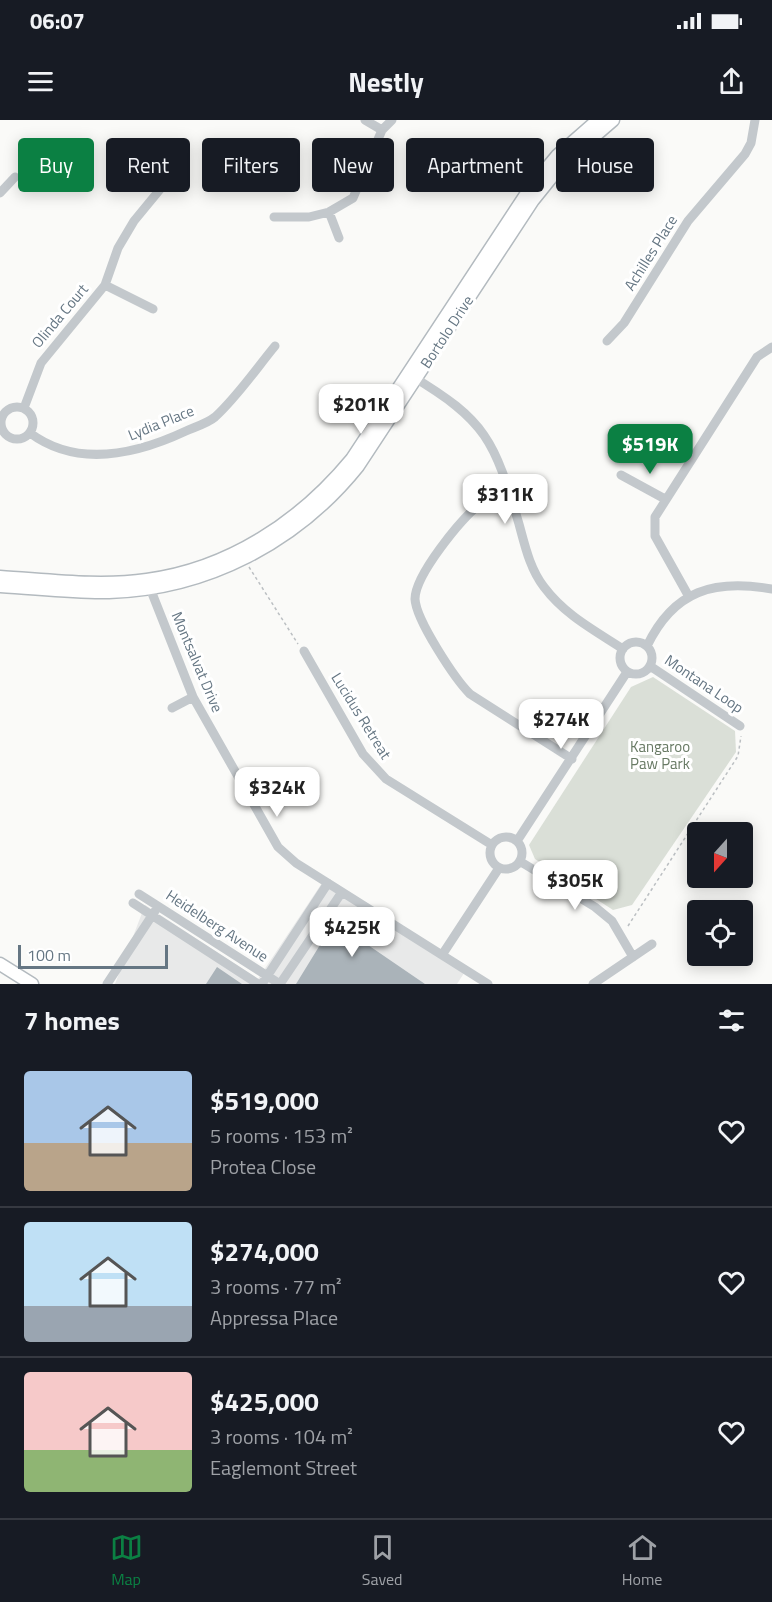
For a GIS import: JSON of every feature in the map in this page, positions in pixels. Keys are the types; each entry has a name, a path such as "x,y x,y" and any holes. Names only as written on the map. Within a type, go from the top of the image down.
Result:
{"street":[{"path":"365,120 382,130"},
{"path":"274,217 309,218 329,212 353,198 382,130 392,120"},
{"name":"Bortolo Drive","path":"412,376 531,187 557,156 598,120"},
{"name":"Bortolo Drive","path":"0,586 108,592 149,584 212,562 271,534 324,491 352,459 549,179 613,120"},
{"name":"Achilles Place","path":"607,341 624,323 688,221 746,154 755,120"},
{"path":"0,193 15,177"},
{"name":"Olinda Court","path":"24,408 41,363 105,285 118,248 134,221 158,192"},
{"path":"329,212 339,238"},
{"path":"105,285 153,309"},
{"name":"Lydia Place","path":"30,433 47,446 84,454 125,453 168,440 214,418 275,346"},
{"path":"688,595 655,536 655,517 757,357 772,347"},
{"path":"412,376 453,403 476,423 493,446 529,559 543,586 563,610 623,649"},
{"path":"13,407 24,408 32,416 30,433 16,439 7,436 0,426 1,417 13,407"},
{"path":"0,444 7,436"},
{"path":"621,475 665,499"},
{"path":"508,489 479,504 454,533 420,580 415,596 417,611 458,682 470,694 572,759"},
{"name":"Bortolo Drive","path":"0,577 149,584"},
{"name":"Montsalvat Drive","path":"149,584 193,698 279,847 296,863 328,884 488,984"},
{"path":"647,646 655,630 688,595 716,585 744,584 772,589"},
{"path":"632,642 647,646 653,658 650,666 645,672 636,675 627,672 620,662 623,649 632,642"},
{"name":"Lucidus Retreat","path":"304,651 363,754 374,769 386,779 492,845"},
{"name":"Montana Loop","path":"650,666 740,726"},
{"path":"517,841 627,672"},
{"path":"172,708 193,698"},
{"path":"501,838 517,841 523,851 521,862 508,870 499,868 490,855 492,845 501,838"},
{"path":"521,862 595,906 612,921 633,957"},
{"path":"442,955 499,868"},
{"path":"265,980 328,884"},
{"path":"280,984 342,892"},
{"name":"Heidelberg Avenue","path":"139,894 265,980 280,984"},
{"name":"Heidelberg Avenue","path":"133,903 258,984"},
{"path":"107,984 158,906"},
{"path":"593,984 652,944"},
{"path":"0,964 32,984"}],"path":[{"path":"247,564 304,651"},
{"path":"621,935 638,914 738,756 742,739 740,726"}],"shaded area":[{"path":"326,877 468,967 457,984 115,984 145,905 258,979"}],"green space":[{"name":"Kangaroo Paw Park","path":"653,677 735,731 736,752 632,905 613,910 535,859 529,845 631,687"}],"building":[{"path":"350,912 375,929 365,943 425,984 296,984 339,914"},
{"path":"217,967 242,984 206,984"}]}
